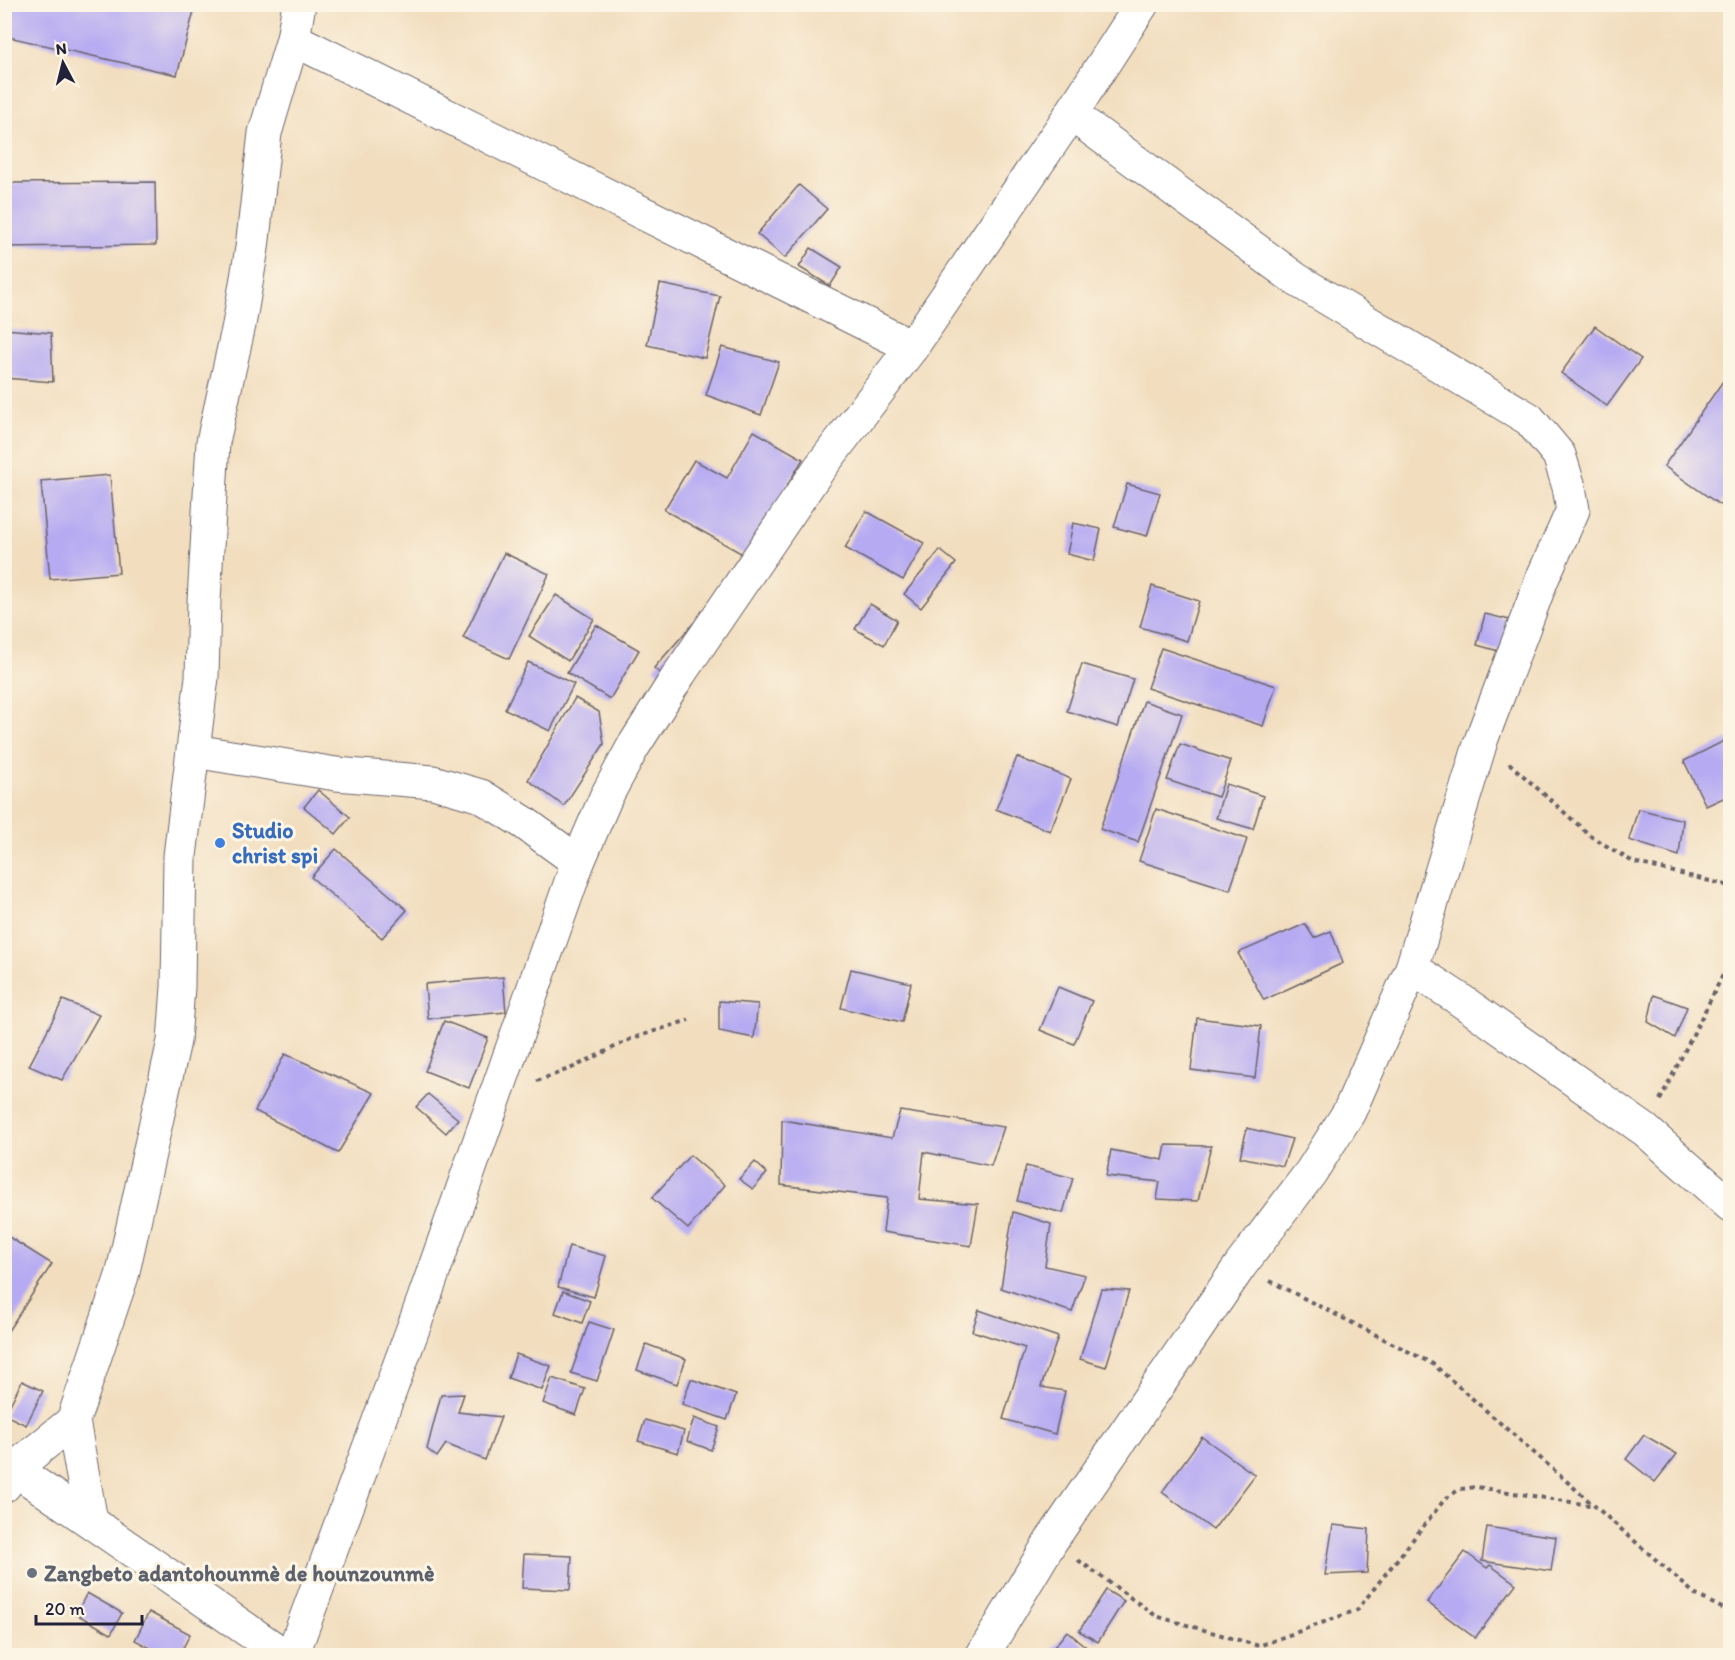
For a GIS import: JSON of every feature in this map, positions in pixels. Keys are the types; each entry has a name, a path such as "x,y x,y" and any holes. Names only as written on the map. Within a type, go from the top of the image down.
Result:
{"street":[{"path":"91,1521 73,1421 122,1276 174,1041 178,987 180,856 202,677 213,442 239,325 252,248 265,133 293,39 299,4"},
{"path":"292,1656 421,1308 578,862 606,797 680,673 819,469 912,347 1071,114 1142,4"},
{"path":"293,39 912,347"},
{"path":"982,1656 1051,1540 1240,1266 1311,1172 1349,1112 1412,968 1482,738 1542,579 1573,510 1559,455 1529,419 1297,280 1071,114"},
{"path":"194,751 336,774 433,782 481,796 523,822 578,862"},
{"path":"1412,968 1645,1130 1731,1205"},
{"path":"73,1421 8,1472 91,1521 285,1656"}],"path":[{"path":"1482,738 1592,837 1633,862 1731,886"},
{"path":"1645,1130 1731,961"},
{"path":"494,1097 574,1067 633,1038 689,1020"},
{"path":"1240,1266 1433,1364 1696,1595 1731,1612"},
{"path":"1051,1540 1156,1616 1259,1646 1357,1610 1444,1499 1460,1489 1477,1487 1595,1506"}],"building":[{"path":"4,4 162,4 194,11 177,75 4,36"},
{"path":"155,182 156,245 4,247 4,183"},
{"path":"799,185 827,209 785,258 757,234"},
{"path":"811,248 842,267 830,286 799,267"},
{"path":"660,284 720,296 705,358 647,345"},
{"path":"1595,326 1641,359 1607,406 1561,373"},
{"path":"4,329 51,333 53,382 4,378"},
{"path":"722,347 779,362 761,415 706,395"},
{"path":"1723,381 1730,386 1730,490 1720,505 1664,466"},
{"path":"754,431 803,459 746,556 664,510 694,460 727,478"},
{"path":"110,475 119,573 50,579 41,481"},
{"path":"1127,484 1160,493 1147,536 1114,527"},
{"path":"866,511 924,543 903,580 845,548"},
{"path":"1073,523 1101,529 1094,561 1067,554"},
{"path":"940,550 956,563 921,608 904,594"},
{"path":"504,553 549,574 509,659 463,638"},
{"path":"1152,586 1199,601 1187,641 1140,627"},
{"path":"556,595 594,619 568,661 529,636"},
{"path":"870,604 897,620 884,645 855,629"},
{"path":"705,610 664,677 654,668"},
{"path":"1485,614 1510,620 1502,652 1477,645"},
{"path":"596,625 639,650 610,699 567,673"},
{"path":"1161,648 1276,686 1263,726 1147,688"},
{"path":"528,662 574,684 550,731 505,709"},
{"path":"1082,664 1133,679 1118,727 1067,711"},
{"path":"575,698 599,712 604,744 564,806 528,780"},
{"path":"1144,701 1182,714 1138,842 1100,829"},
{"path":"1730,738 1730,795 1706,806 1684,761"},
{"path":"1180,744 1231,761 1218,797 1167,780"},
{"path":"1017,757 1071,779 1050,831 996,809"},
{"path":"1226,784 1263,796 1253,829 1216,818"},
{"path":"318,790 350,817 336,834 304,807"},
{"path":"1156,809 1247,839 1230,890 1139,861"},
{"path":"1638,809 1683,820 1679,856 1629,840"},
{"path":"336,849 407,910 382,938 311,877"},
{"path":"1305,924 1314,938 1331,931 1343,963 1264,1000 1238,953"},
{"path":"851,969 911,983 902,1022 841,1008"},
{"path":"503,977 506,1012 428,1019 425,984"},
{"path":"1058,987 1092,1001 1074,1044 1040,1030"},
{"path":"1654,995 1687,1007 1675,1038 1648,1022"},
{"path":"63,1000 99,1015 62,1080 29,1066"},
{"path":"719,1001 758,1004 754,1038 719,1031"},
{"path":"1197,1018 1261,1026 1255,1078 1191,1070"},
{"path":"444,1021 488,1038 469,1088 425,1071"},
{"path":"285,1054 374,1093 338,1153 255,1111"},
{"path":"428,1094 458,1119 446,1133 416,1107"},
{"path":"900,1111 1004,1127 991,1166 924,1152 919,1199 978,1204 971,1246 883,1232 887,1198 781,1185 782,1120 892,1138"},
{"path":"1247,1128 1292,1139 1283,1166 1240,1157"},
{"path":"1166,1145 1211,1146 1198,1201 1157,1199 1160,1182 1106,1176 1111,1150 1163,1160"},
{"path":"690,1155 725,1185 688,1229 652,1198"},
{"path":"755,1162 767,1173 753,1189 739,1179"},
{"path":"1026,1166 1073,1178 1063,1213 1017,1201"},
{"path":"1013,1212 1051,1224 1045,1266 1085,1275 1072,1312 1001,1288"},
{"path":"4,1234 52,1264 4,1337"},
{"path":"569,1246 606,1256 594,1297 558,1287"},
{"path":"1101,1289 1129,1291 1106,1367 1080,1359"},
{"path":"563,1291 590,1301 582,1323 555,1313"},
{"path":"979,1310 1058,1337 1041,1387 1065,1391 1055,1434 1003,1419 1025,1348 972,1331"},
{"path":"589,1322 614,1330 597,1381 571,1373"},
{"path":"646,1344 686,1359 677,1384 637,1370"},
{"path":"516,1354 551,1366 542,1390 508,1378"},
{"path":"552,1378 585,1389 576,1415 543,1403"},
{"path":"691,1379 736,1395 727,1420 682,1404"},
{"path":"22,1381 43,1391 26,1425 5,1415"},
{"path":"464,1394 458,1412 501,1417 485,1460 446,1444 437,1457 427,1449 441,1395"},
{"path":"694,1418 719,1427 711,1450 687,1441"},
{"path":"645,1420 684,1431 678,1453 638,1441"},
{"path":"1644,1435 1677,1454 1655,1482 1626,1459"},
{"path":"1202,1437 1255,1475 1213,1530 1162,1492"},
{"path":"1333,1525 1369,1529 1367,1573 1325,1575"},
{"path":"1487,1527 1556,1537 1551,1571 1482,1561"},
{"path":"1465,1552 1487,1568 1490,1565 1516,1584 1475,1638 1427,1602"},
{"path":"524,1554 572,1556 570,1590 522,1588"},
{"path":"1106,1590 1124,1601 1098,1642 1079,1631"},
{"path":"87,1593 122,1613 111,1634 76,1614"},
{"path":"149,1612 190,1634 179,1656 165,1656 135,1640"},
{"path":"1067,1631 1097,1656 1054,1656 1050,1652"}],"place":[{"name":"Studio christ spi","path":"220,843"},
{"name":"Zangbeto adantohounmè de hounzounmè","path":"32,1573"}]}
